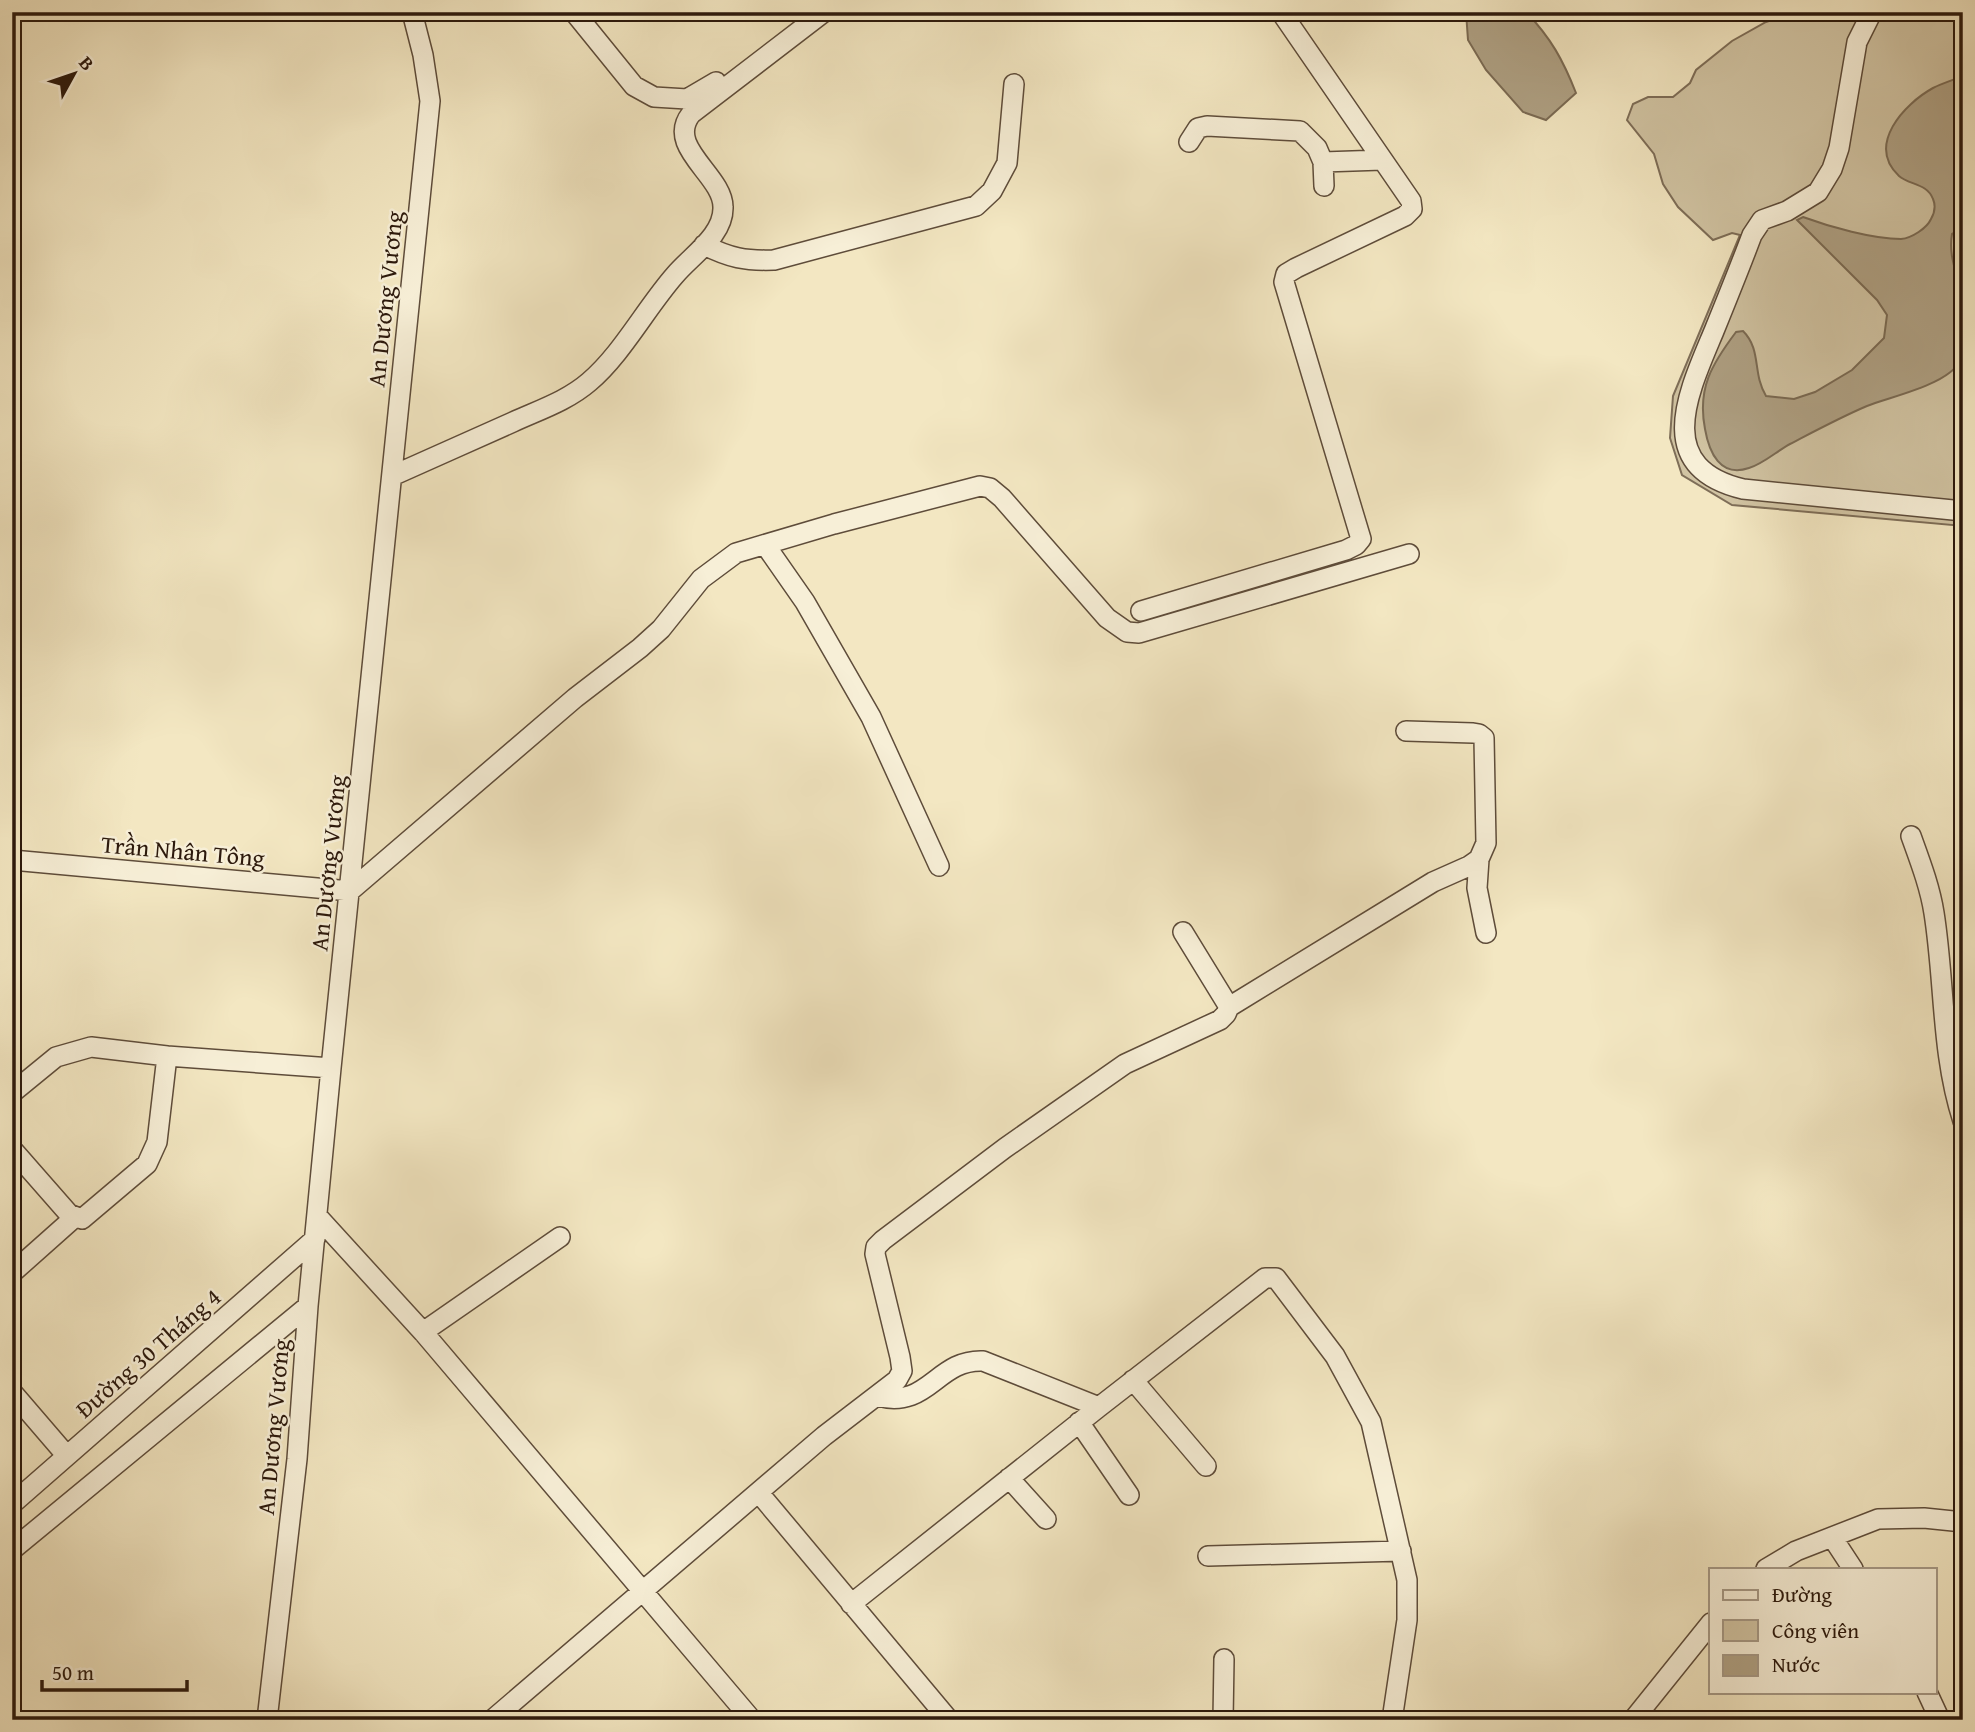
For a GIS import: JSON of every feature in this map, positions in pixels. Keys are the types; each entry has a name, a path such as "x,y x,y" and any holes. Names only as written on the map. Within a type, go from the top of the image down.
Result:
{"street":[{"name":"An Dương Vương","path":"267,1720 297,1459 331,1068 429,102 423,55 412,12"},
{"path":"574,12 635,86 654,97 687,99 709,87 807,12"},
{"path":"392,476 572,396 604,368 666,286 721,223 724,205 683,135 684,122 824,12"},
{"path":"1141,611 1346,550 1361,539 1284,282 1286,274 1296,268 1405,216 1412,209 1411,201 1281,12"},
{"path":"1872,12 1857,42 1839,149 1832,169 1818,192 1787,211 1762,220 1752,235 1685,405 1686,443 1690,455 1700,468 1726,485 1743,489 1963,511"},
{"path":"704,245 728,257 750,261 774,260 976,206 992,191 1007,163 1014,84"},
{"path":"1189,142 1198,128 1207,126 1300,131 1317,148 1323,162 1324,186"},
{"path":"1323,162 1382,160"},
{"path":"350,891 575,698 654,635 701,579 736,554 834,524 980,486 990,488 1002,498 1107,618 1127,632 1139,633 1409,554"},
{"path":"766,546 824,632 871,717 939,866"},
{"path":"1406,731 1473,733 1484,738 1486,843 1479,859 1478,888 1486,933"},
{"path":"1911,836 1925,875 1934,913 1952,1084 1962,1114"},
{"path":"492,1720 824,1436 897,1380 902,1371 875,1254 876,1247 1005,1148 1125,1064 1220,1020 1228,1007 1433,882 1479,859"},
{"name":"Trần Nhân Tông","path":"12,860 350,891"},
{"path":"1183,932 1228,1007"},
{"path":"12,1093 56,1057 91,1047 167,1056 331,1068"},
{"path":"12,1149 69,1214 82,1219 147,1164 157,1142 167,1056"},
{"path":"12,1273 75,1217"},
{"path":"318,1217 423,1332 752,1720"},
{"path":"423,1332 560,1237"},
{"name":"Đường 30 Tháng 4","path":"12,1504 315,1239"},
{"path":"851,1604 1265,1278 1276,1278 1335,1356 1371,1422 1407,1580 1407,1619 1392,1720"},
{"path":"12,1550 309,1306"},
{"path":"877,1396 893,1400 903,1399 920,1391 959,1363 971,1361 983,1362 1099,1407"},
{"path":"1133,1381 1206,1466"},
{"path":"12,1392 67,1456"},
{"path":"1079,1422 1129,1496"},
{"path":"1009,1478 1046,1520"},
{"path":"759,1493 949,1720"},
{"path":"1768,1568 1796,1551 1878,1519 1924,1518 1963,1522"},
{"path":"1832,1537 1852,1568"},
{"path":"1208,1556 1401,1551"},
{"path":"1633,1720 1709,1625"},
{"path":"1223,1720 1224,1659"},
{"path":"1928,1694 1940,1720"}],"green space":[{"path":"1795,12 1963,12 1963,526 1732,505 1682,475 1670,438 1673,396 1740,235 1732,233 1713,240 1678,207 1663,184 1654,154 1627,120 1633,104 1648,97 1673,97 1690,83 1696,70 1732,41 1766,22"}],"water":[{"path":"1466,12 1526,12 1556,50 1576,93 1546,120 1523,112 1486,70 1468,40"},
{"path":"1963,78 1963,228 1952,234 1951,243 1963,307 1964,350 1958,365 1936,381 1867,406 1790,444 1754,466 1739,470 1723,466 1709,446 1703,401 1708,377 1736,332 1743,331 1753,346 1759,379 1766,396 1794,399 1815,392 1852,370 1884,338 1887,315 1877,300 1797,220 1803,217 1852,232 1901,239 1923,229 1933,214 1933,199 1927,190 1899,176 1890,164 1886,151 1888,139 1893,126 1911,104 1933,88"}]}
